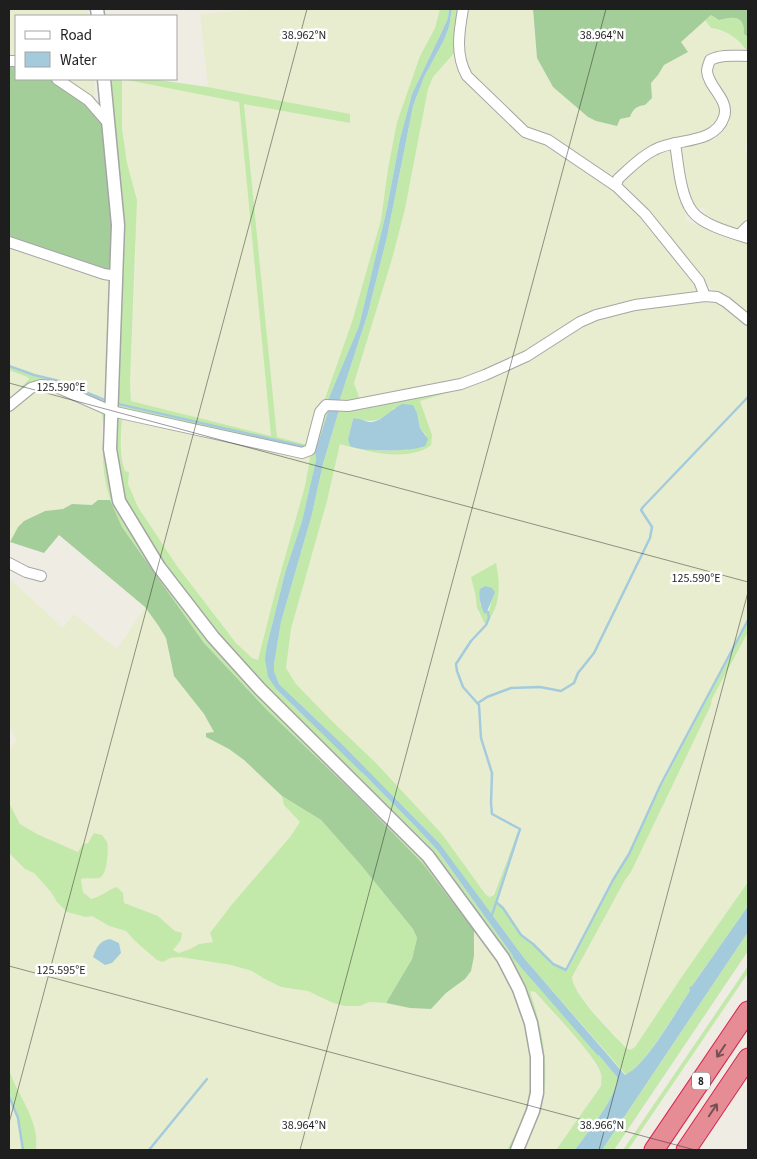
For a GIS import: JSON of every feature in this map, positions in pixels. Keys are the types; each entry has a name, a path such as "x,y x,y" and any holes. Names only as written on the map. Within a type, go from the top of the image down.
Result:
{"highway":[{"name":"8","path":"654,1150 748,1011"},
{"name":"8","path":"686,1150 748,1058"}],"street":[{"path":"463,9 459,48 462,66 467,76 525,132 548,140 616,186 645,214 699,281 705,296"},
{"path":"616,186 618,179 652,151 675,143 707,136 716,130 724,117 725,111 708,78 706,70 710,60 726,55 748,56"},
{"path":"58,80 88,100 109,124"},
{"path":"104,80 118,225 110,461 119,501 159,567 213,637 260,690 428,856 512,972 530,1023 537,1066 533,1111 517,1150"},
{"path":"675,143 686,200 692,212 703,221 743,237 748,226"},
{"path":"9,242 96,272 116,276"},
{"path":"9,406 31,388 41,385 54,386 111,411 302,453 310,450 320,412 326,405 348,406 461,384 527,356 580,322 596,315 635,304 705,296 726,302 748,320"},
{"path":"9,563 26,572 41,576"}],"green space":[{"path":"9,9 87,9 88,15 15,15 15,58 9,57"},
{"path":"258,9 440,9 435,28 420,56 397,122 381,220 352,322 308,445 277,437 244,103 350,123 350,115 208,87 200,14"},
{"path":"440,9 449,9 448,18 412,94 400,139 386,213 359,326 328,400 323,404 352,322 381,220 397,122 420,56 435,28"},
{"path":"452,9 461,9 456,51 433,77 428,89 405,209 392,259 354,383 360,400 339,402 368,313 387,237 413,106 424,77 444,40 449,27"},
{"path":"466,9 533,9 534,30 544,71 553,87 588,117 617,126 619,119 630,117 637,105 645,105 651,83 660,70 664,65 688,52 681,42 705,19 711,28 727,33 735,38 748,53 726,54 705,70 724,111 715,129 674,141 612,180 528,130 469,72 465,63 463,35"},
{"path":"533,9 748,9 748,37 744,34 742,23 737,18 719,20 711,15 681,42 688,52 664,65 651,83 652,98 645,105 635,108 630,117 620,119 617,126 588,117 553,87 537,58"},
{"path":"711,15 719,20 737,18 740,20 744,28 744,34 748,37 748,53 741,43 732,36 711,28 705,20"},
{"path":"456,51 457,62 539,140 615,188 644,217 697,285 697,292 691,295 634,302 540,342 471,377 360,400 354,383 392,259 405,209 428,89 433,77"},
{"path":"748,58 748,135 745,151 748,152 748,222 738,232 705,218 704,207 695,210 689,199 678,144 691,142 726,118 710,77 712,61"},
{"path":"9,63 15,64 15,80 53,80 90,105 106,123 113,198 111,269 103,269 9,236"},
{"path":"62,80 94,80 95,102"},
{"path":"109,80 122,80 122,128 127,163 137,200 130,382 131,401 271,436 239,102 127,80 159,80 208,87 350,114 350,123 244,104 277,437 308,445 306,449 117,409 117,405 306,447 117,404 123,241"},
{"path":"122,80 239,101 271,437 131,401 130,382 136,251 122,128"},
{"path":"672,145 689,212 685,216 686,220 697,225 702,223 748,241 748,315 700,280 618,185 634,167"},
{"path":"9,245 110,280 106,400 59,380 34,375 9,366"},
{"path":"110,280 112,282 109,404 56,385 9,400 29,379 9,370 9,367 59,382 106,402"},
{"path":"705,299 719,301 748,324 748,396 642,507 641,510 652,527 650,538 594,653 578,673 574,683 561,690 540,687 511,687 487,696 478,702 468,693 457,665 472,641 487,625 495,612 473,585 478,613 485,624 462,652 455,664 456,671 467,694 478,704 480,738 491,773 490,803 492,814 519,829 493,895 490,897 486,895 442,834 376,763 296,684 286,668 291,629 327,501 340,444 356,450 400,454 432,435 420,401 455,391 598,315"},
{"path":"9,370 29,379 9,400"},
{"path":"463,388 420,401 432,435 431,445 411,453 386,454 340,444 327,501 291,629 286,668 296,684 376,763 442,834 486,895 490,897 494,895 519,829 491,914 440,844 341,743 279,684 274,671 281,622 339,410 407,397 419,398 426,394","holes":["394,408 417,413 420,428 426,435 421,448 380,451 367,448 348,439 353,419 365,421 380,419"]},
{"path":"37,389 56,390 101,410 103,460 110,500 98,500 92,505 72,504 63,509 45,511 24,521 18,527 10,542 9,410"},
{"path":"748,397 748,618 661,784 628,854 566,969 559,967 553,964 534,944 522,935 503,907 497,902 521,833 521,828 493,813 493,772 482,737 482,718 479,703 487,697 511,688 540,688 561,691 574,684 579,673 595,653 651,539 653,527 642,510 643,507"},
{"path":"329,409 315,452 316,460 302,521 285,573 267,645 277,690 349,759 438,851 523,970 571,1022 617,1077 608,1103 575,1150 556,1150 601,1086 601,1074 598,1066 572,1033 535,992 530,991 542,1035 545,1080 544,1095 537,1120 524,1150 521,1150 532,1127 536,1021 525,986 517,970 497,939 432,852 265,685 218,633 164,564 124,499 116,449 117,417 122,418 121,445 123,465 125,471 129,472 128,484 138,507 177,566 236,643 252,658 258,660 305,486 310,458 308,454 324,411"},
{"path":"101,410 106,423 110,482 119,510 124,521 191,618 271,705 424,855 487,938 502,961 520,996 531,1035 533,1053 533,1091 528,1109 511,1150 507,1150 527,1104 531,1080 527,1031 512,986 493,954 422,864 358,797 268,711 204,643 118,519 111,503 105,478"},
{"path":"122,418 308,454 310,458 305,486 276,589 259,660 252,658 244,652 191,587 138,507 128,484 129,472 125,471 124,467"},
{"path":"98,500 110,500 122,527 204,643 268,711 358,797 423,864 474,930 474,956 471,971 465,979 446,993 431,1009 410,1008 386,1003 412,959 417,938 413,929 321,820 282,796 244,760 229,749 206,737 206,733 214,732 204,714 174,676 166,638 145,607 59,535 44,553 10,542 18,527 24,521 45,511 63,509 72,504 92,505"},
{"path":"496,563 499,591 494,612 490,619 489,611 494,592 492,588 480,593 480,604 489,618 485,624 477,608 471,577"},
{"path":"9,578 63,628 74,614 117,649 145,607 166,638 171,666 209,722 214,733 206,737 229,749 244,760 282,796 284,805 300,822 290,837 233,903 210,933 213,942 199,944 179,953 172,950 181,940 175,931 158,916 123,903 123,893 108,890 98,898 90,899 83,892 81,879 87,877 97,878 108,859 108,848 91,839 78,852 37,834 20,824 9,803 9,747 17,742 9,726"},
{"path":"748,622 748,632 712,699 711,705 631,872 572,977 579,993 594,1014 630,1050 635,1047 748,882 748,906 692,986 689,987 690,991 651,1050 634,1070 626,1075 524,958 493,916 496,904 502,908 521,936 533,945 552,965 567,971 629,855 662,785"},
{"path":"748,632 748,882 635,1047 630,1050 626,1048 584,1001 572,984 572,977 631,872 711,705 712,699"},
{"path":"282,796 321,820 413,929 417,938 412,959 386,1003 369,1002 360,1006 345,1006 333,1003 308,991 281,987 252,971 231,965 180,957 170,958 163,962 157,960 126,931 109,926 92,916 86,917 67,912 34,873 25,869 9,853 9,803 20,824 37,834 78,852 83,844 88,843 94,833 102,835 108,846 105,871 99,878 81,879 83,892 91,899 117,887 123,893 124,903 158,916 175,931 182,933 181,940 173,950 179,953 199,944 213,942 210,933 233,903 290,837 300,822 284,805"},
{"path":"9,853 25,869 34,873 51,892 57,902 92,916 109,926 126,931 135,941 163,962 170,958 180,957 231,965 252,971 263,978 308,991 333,1003 360,1006 369,1002 386,1003 410,1008 431,1009 446,993 465,979 475,945 474,930 493,954 512,986 523,1017 530,1053 531,1080 527,1104 507,1150 150,1150 206,1079 148,1150 36,1150 37,1142 9,1070"},
{"path":"748,932 748,951 614,1150 602,1150"},
{"path":"748,966 748,973 628,1150 623,1150"},
{"path":"530,991 534,992 586,1050 601,1074 601,1086 556,1150 524,1150 541,1109 541,1031"},
{"path":"9,1070 32,1119 35,1129 36,1150 23,1150 19,1118 9,1093"},
{"path":"9,1097 17,1118 22,1150 9,1150"}],"water":[{"path":"449,9 452,9 449,27 424,77 413,106 387,237 368,313 339,402 328,400 359,326 386,213 400,139 412,94 448,18"},
{"path":"402,404 413,405 420,428 428,439 425,446 388,451 350,446 348,439 353,419 373,422 381,419"},
{"path":"329,409 339,410 281,622 274,664 274,671 279,684 341,743 440,844 524,958 625,1075 633,1070 651,1050 690,991 689,987 692,986 748,906 748,932 602,1150 575,1150 608,1103 617,1077 571,1022 523,970 438,851 349,759 277,690 268,677 265,659 267,645 285,573 302,521 316,460 315,452"},
{"path":"485,586 492,588 495,592 486,614 482,608 479,595 480,589"},
{"path":"110,939 119,943 121,953 112,963 105,965 93,957 99,945"}],"waterway":[{"path":"9,366 59,381 107,401"},
{"path":"478,703 487,697 511,688 540,687 561,691 574,683 578,673 594,653 650,538 652,527 641,510 748,397"},
{"path":"118,404 306,447"},
{"path":"488,612 489,618 486,625 471,641 456,664 463,687 479,705 481,738 492,773 492,814 520,829 492,915"},
{"path":"496,902 503,908 521,935 553,964 566,970 613,880 629,854 661,784 748,620"},
{"path":"300,710 362,771"},
{"path":"514,957 598,1054"},
{"path":"149,1150 207,1079"},
{"path":"9,1096 18,1118 23,1150"}]}
